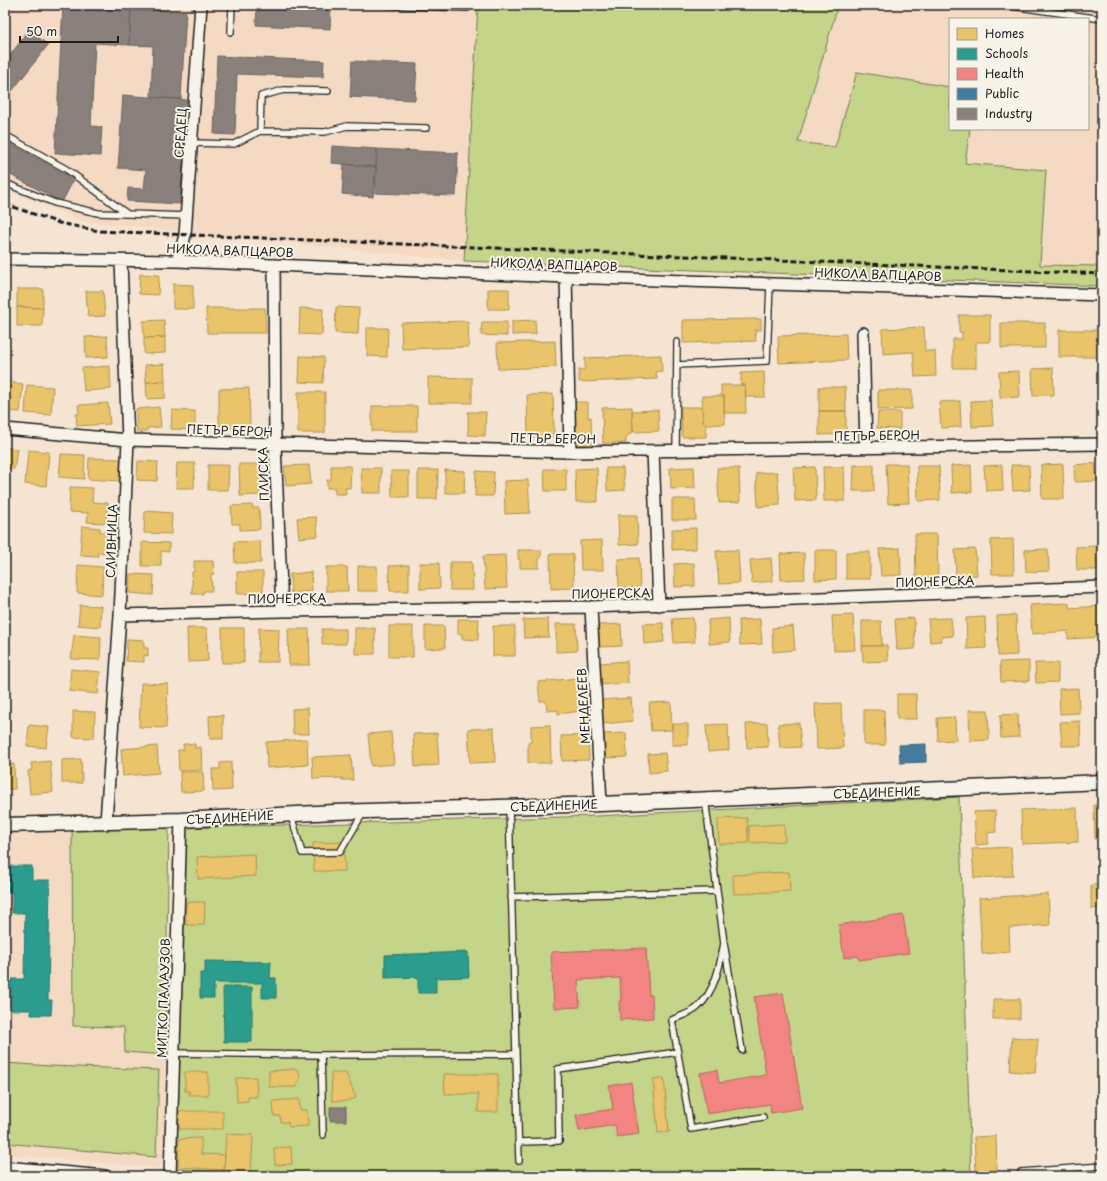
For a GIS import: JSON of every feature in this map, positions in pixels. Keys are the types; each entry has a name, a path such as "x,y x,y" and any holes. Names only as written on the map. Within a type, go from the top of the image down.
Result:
{"street":[{"name":"СРЕДЕЦ","path":"177,261 185,235 187,216 202,5"},
{"name":"НИКОЛА ВАПЦАРОВ","path":"5,259 177,261 566,277 1102,295"},
{"name":"СЛИВНИЦА","path":"106,822 120,615 128,440 121,261"},
{"name":"ПЛИСКА","path":"274,265 275,444 282,611"},
{"path":"566,277 570,452"},
{"path":"863,333 866,448"},
{"name":"ПЕТЪР БЕРОН","path":"5,429 128,440 570,452 1102,444"},
{"path":"653,451 659,605"},
{"name":"ПИОНЕРСКА","path":"120,615 282,611 591,607 1102,587"},
{"name":"МЕНДЕЛЕЕВ","path":"591,607 601,804"},
{"name":"СЪЕДИНЕНИЕ","path":"5,825 181,820 363,811 601,804 1102,782"},
{"name":"МИТКО ПАЛАУЗОВ","path":"170,1176 181,820"},
{"path":"5,1167 105,1176"}],"lane":[{"path":"230,32 232,5"},
{"path":"387,5 467,8"},
{"path":"1004,5 1089,18"},
{"path":"1089,18 1102,20"},
{"path":"260,131 261,96 284,90 328,91"},
{"path":"192,143 234,144 260,131 325,132 347,126 426,128"},
{"path":"5,135 66,169 126,213"},
{"path":"5,183 55,203 98,213 187,216"},
{"path":"677,365 767,361 770,284"},
{"path":"676,451 677,342"},
{"path":"705,799 724,943 742,1050"},
{"path":"509,807 519,1161"},
{"path":"291,814 302,853 340,852 363,811"},
{"path":"511,897 717,891"},
{"path":"724,943 719,970 710,992 697,1008 672,1020 691,1129 763,1117"},
{"path":"518,1142 559,1141 558,1069 678,1052"},
{"path":"174,1053 321,1055 515,1054"},
{"path":"321,1055 323,1135"},
{"path":"1022,1172 1102,1166"}],"shaded area":[{"path":"5,5 478,5 464,261 83,221 5,190"},
{"path":"838,5 1102,5 1102,266 1040,265 1046,170 965,163 970,130 1089,130 1089,18 949,18 949,87 857,72 835,148 798,142"},
{"path":"169,826 164,1163 157,1168 5,1154 5,831"}],"green space":[{"path":"478,5 838,5 798,142 835,147 857,72 949,87 949,130 970,130 965,163 1046,170 1040,265 1102,266 1102,286 464,261"},
{"path":"959,797 971,1176 257,1176 176,1169 179,828 598,816"},
{"path":"169,826 165,1055 125,1052 124,1027 73,1026 72,829"},
{"path":"5,1063 159,1070 156,1157 5,1143"}],"building: Homes":[{"path":"140,274 159,275 158,295 139,294"},
{"path":"173,284 193,285 193,309 173,309"},
{"path":"17,289 43,289 43,308 17,307"},
{"path":"488,289 509,289 509,309 488,309"},
{"path":"86,291 103,291 105,316 88,317"},
{"path":"17,307 43,308 42,326 17,326"},
{"path":"336,307 359,308 358,334 335,333"},
{"path":"206,308 265,308 266,333 207,333"},
{"path":"300,308 323,309 322,335 299,334"},
{"path":"959,315 990,315 990,342 976,342 976,368 953,368 953,339 962,339 962,332 959,332"},
{"path":"761,319 761,330 755,330 756,341 683,343 683,320"},
{"path":"164,320 165,337 144,338 143,321"},
{"path":"535,320 536,334 512,335 512,321"},
{"path":"468,321 469,347 402,349 401,323"},
{"path":"482,322 507,322 507,336 481,335"},
{"path":"1001,323 1045,323 1045,348 1001,348"},
{"path":"924,327 925,351 935,351 936,376 915,377 913,352 883,354 882,329"},
{"path":"367,328 388,328 387,357 367,356"},
{"path":"1059,330 1102,330 1102,357 1059,357"},
{"path":"846,334 847,360 779,363 778,336"},
{"path":"107,336 108,357 86,358 85,337"},
{"path":"165,337 165,353 144,354 144,338"},
{"path":"555,341 556,367 498,369 497,343"},
{"path":"661,355 662,371 656,372 657,379 579,382 579,370 585,369 585,358"},
{"path":"300,356 324,357 323,383 299,382"},
{"path":"164,364 165,381 146,382 145,365"},
{"path":"110,366 111,389 84,391 82,368"},
{"path":"1053,368 1054,395 1033,396 1032,369"},
{"path":"1019,371 1020,397 1000,398 999,372"},
{"path":"764,372 765,397 746,397 745,385 741,385 741,373"},
{"path":"428,377 472,378 472,403 428,403"},
{"path":"165,381 165,398 147,399 146,382"},
{"path":"5,382 23,384 20,412 5,411"},
{"path":"27,385 53,387 51,415 25,413"},
{"path":"721,385 745,385 746,413 724,413 724,396 721,395"},
{"path":"819,387 845,387 846,411 819,411"},
{"path":"249,388 250,427 219,428 219,389"},
{"path":"878,390 912,390 912,409 878,410"},
{"path":"298,392 325,392 325,433 298,433"},
{"path":"553,394 554,437 528,437 527,395"},
{"path":"702,396 724,396 725,424 706,425 703,422"},
{"path":"991,400 993,426 972,427 971,401"},
{"path":"960,401 961,427 941,428 939,402"},
{"path":"573,402 588,402 588,418 591,417 592,444 576,445 576,431 572,432"},
{"path":"108,403 110,424 77,426 76,414 79,414 78,405"},
{"path":"372,406 417,406 417,431 372,431"},
{"path":"159,407 161,427 147,428 147,431 137,432 136,409"},
{"path":"632,407 633,432 626,437 626,443 603,443 602,408"},
{"path":"681,407 702,407 703,422 706,425 706,437 682,437"},
{"path":"172,410 195,411 195,430 171,429"},
{"path":"658,410 659,431 633,432 632,411"},
{"path":"819,411 846,411 846,434 819,435"},
{"path":"468,412 486,412 485,436 468,435"},
{"path":"878,412 900,412 900,429 877,428"},
{"path":"5,447 17,449 14,469 5,468"},
{"path":"28,450 49,452 46,486 25,484"},
{"path":"61,454 85,455 84,479 59,477"},
{"path":"89,458 120,459 120,481 88,479"},
{"path":"138,461 158,462 157,481 137,480"},
{"path":"177,463 195,463 194,488 176,488"},
{"path":"1095,463 1097,481 1075,482 1074,465"},
{"path":"239,464 259,464 260,495 240,496"},
{"path":"886,464 907,464 909,503 888,504"},
{"path":"1063,464 1064,499 1042,499 1041,465"},
{"path":"208,465 229,465 228,490 208,490"},
{"path":"309,465 311,484 286,486 284,466"},
{"path":"854,465 874,465 874,491 853,491"},
{"path":"971,465 972,492 952,493 951,466"},
{"path":"1002,465 1003,490 986,491 984,466"},
{"path":"1011,465 1029,465 1030,490 1013,491"},
{"path":"331,466 351,466 350,488 345,488 346,494 335,494 335,488 327,488 327,480 331,480"},
{"path":"917,466 939,466 940,500 918,501"},
{"path":"694,467 695,488 671,489 670,468"},
{"path":"815,467 816,500 795,501 793,468"},
{"path":"823,467 844,467 845,501 824,501"},
{"path":"361,468 381,468 381,493 362,493"},
{"path":"597,468 598,502 576,502 575,469"},
{"path":"606,468 623,468 625,490 607,491"},
{"path":"717,468 739,468 740,502 719,503"},
{"path":"544,469 566,469 566,491 545,491"},
{"path":"418,470 438,470 437,499 418,499"},
{"path":"445,470 465,471 464,493 445,493"},
{"path":"391,471 409,471 409,497 392,497"},
{"path":"476,471 494,472 493,496 475,496"},
{"path":"777,472 780,505 758,507 756,473"},
{"path":"528,480 530,513 505,514 504,481"},
{"path":"70,487 93,488 92,502 108,503 106,523 87,522 88,513 69,512"},
{"path":"672,499 695,499 696,520 672,520"},
{"path":"252,505 253,508 259,508 260,529 240,530 240,524 232,524 231,506"},
{"path":"145,511 172,513 171,534 144,533"},
{"path":"618,515 637,515 638,544 619,545"},
{"path":"316,517 318,536 299,538 297,518"},
{"path":"82,526 100,528 100,532 107,532 106,553 98,552 98,556 80,555"},
{"path":"696,528 696,549 672,550 672,529"},
{"path":"915,534 937,534 938,578 916,578"},
{"path":"1013,539 1014,574 992,574 991,540"},
{"path":"602,540 603,570 581,570 580,541"},
{"path":"260,541 261,563 235,563 234,542"},
{"path":"142,542 169,543 169,552 161,551 161,566 142,566"},
{"path":"1096,546 1097,570 1077,570 1076,547"},
{"path":"900,548 901,575 881,576 879,549"},
{"path":"975,549 977,575 956,576 955,550"},
{"path":"1048,549 1049,571 1026,572 1025,550"},
{"path":"518,550 541,550 539,568 520,568"},
{"path":"738,550 740,583 719,584 716,551"},
{"path":"815,550 836,550 836,579 815,580"},
{"path":"846,552 870,552 870,579 846,579"},
{"path":"804,553 805,579 781,580 780,554"},
{"path":"550,554 573,554 574,588 551,589"},
{"path":"505,555 507,588 485,589 483,556"},
{"path":"639,558 640,588 619,588 618,559"},
{"path":"771,558 773,581 752,583 750,560"},
{"path":"194,561 213,561 214,574 211,574 212,591 203,591 203,594 192,594 192,572 194,572"},
{"path":"450,562 472,562 473,590 450,590"},
{"path":"420,563 439,563 440,588 420,589"},
{"path":"694,563 695,586 675,587 674,564"},
{"path":"78,565 103,567 102,595 77,593"},
{"path":"409,565 409,591 390,591 389,566"},
{"path":"358,566 377,566 378,591 358,591"},
{"path":"326,567 347,567 348,591 326,591"},
{"path":"237,572 263,572 263,593 237,594"},
{"path":"311,572 312,591 291,593 290,574"},
{"path":"130,574 154,575 153,595 129,593"},
{"path":"1069,603 1069,608 1102,606 1102,637 1068,639 1068,631 1032,634 1030,605"},
{"path":"80,605 101,606 100,627 78,625"},
{"path":"853,615 855,650 834,651 832,616"},
{"path":"1016,615 1017,655 998,656 997,616"},
{"path":"985,617 986,648 967,649 966,618"},
{"path":"693,618 695,642 674,643 672,619"},
{"path":"729,618 730,642 709,644 708,620"},
{"path":"914,618 915,649 897,650 895,619"},
{"path":"951,618 953,636 941,637 941,641 930,642 928,619"},
{"path":"458,619 479,619 478,640 462,639 462,634 458,634"},
{"path":"548,619 549,637 524,638 523,620"},
{"path":"760,619 762,644 740,645 739,620"},
{"path":"862,621 881,621 882,646 862,646"},
{"path":"663,623 664,642 644,644 643,624"},
{"path":"556,624 576,624 577,651 556,652"},
{"path":"621,624 622,646 600,647 598,625"},
{"path":"389,626 413,626 413,657 389,657"},
{"path":"425,626 444,626 445,648 425,649"},
{"path":"493,626 515,626 515,656 493,656"},
{"path":"793,626 795,650 773,652 772,628"},
{"path":"187,628 207,628 208,661 188,662"},
{"path":"222,628 244,628 244,663 222,663"},
{"path":"259,628 279,629 278,662 258,662"},
{"path":"355,628 375,628 375,654 355,654"},
{"path":"288,629 309,629 310,665 289,665"},
{"path":"322,629 346,629 346,644 322,644"},
{"path":"74,635 101,637 100,660 71,659"},
{"path":"127,639 144,640 144,648 148,648 148,656 144,655 144,662 126,661"},
{"path":"887,645 888,661 863,662 862,646"},
{"path":"627,661 628,683 601,685 600,663"},
{"path":"1029,661 1029,681 1001,682 1000,662"},
{"path":"1035,663 1058,663 1058,682 1036,683"},
{"path":"71,669 100,672 98,694 69,691"},
{"path":"578,678 581,711 558,714 558,710 547,711 546,701 540,701 538,682"},
{"path":"141,683 168,684 166,728 139,727"},
{"path":"1078,688 1079,713 1060,714 1059,689"},
{"path":"897,694 916,694 917,719 897,719"},
{"path":"631,698 633,721 603,724 602,700"},
{"path":"671,702 672,730 651,731 649,703"},
{"path":"841,703 843,748 817,749 815,704"},
{"path":"308,708 309,734 293,734 292,709"},
{"path":"864,710 884,710 885,745 864,745"},
{"path":"969,710 988,710 989,740 970,741"},
{"path":"73,711 95,712 94,738 73,737"},
{"path":"1018,714 1019,737 1001,738 1000,715"},
{"path":"223,715 223,739 210,739 209,716"},
{"path":"955,717 956,740 938,741 937,718"},
{"path":"1080,721 1081,746 1062,746 1060,722"},
{"path":"767,723 768,747 747,748 746,724"},
{"path":"799,723 801,747 780,748 778,724"},
{"path":"672,724 688,724 688,745 672,745"},
{"path":"728,724 729,750 708,752 706,725"},
{"path":"29,725 49,727 46,748 27,746"},
{"path":"550,725 551,763 528,763 528,742 531,742 531,726"},
{"path":"494,728 495,762 470,763 468,729"},
{"path":"391,732 394,764 371,766 368,734"},
{"path":"437,733 439,765 415,767 413,734"},
{"path":"626,733 627,757 606,758 604,734"},
{"path":"588,735 589,760 562,761 561,736"},
{"path":"307,739 308,765 267,768 266,742"},
{"path":"183,744 195,744 195,748 201,747 202,770 179,771 178,750 184,750"},
{"path":"157,746 159,773 123,776 121,749"},
{"path":"665,753 667,771 649,773 648,754"},
{"path":"351,755 353,780 342,780 342,778 313,779 312,757"},
{"path":"81,759 82,783 62,783 62,760"},
{"path":"50,761 53,792 30,794 28,771 32,770 31,763"},
{"path":"231,762 232,790 213,791 212,769 220,769 220,763"},
{"path":"14,764 15,789 5,789 5,765"},
{"path":"180,772 203,772 204,791 181,792"},
{"path":"1094,805 1102,805 1102,839 1095,839"},
{"path":"1077,808 1078,842 1022,844 1021,810"},
{"path":"995,811 996,832 988,833 988,844 976,845 974,812"},
{"path":"747,818 748,843 719,844 718,819"},
{"path":"784,824 785,841 750,843 749,826"},
{"path":"344,842 345,871 314,871 313,843"},
{"path":"1011,847 1013,876 974,878 972,849"},
{"path":"255,854 256,876 198,879 197,857"},
{"path":"789,872 790,891 734,894 733,875"},
{"path":"1102,884 1102,908 1091,909 1091,885"},
{"path":"1048,894 1050,925 1009,928 1010,952 982,954 979,898"},
{"path":"186,902 205,902 204,925 186,925"},
{"path":"993,999 1020,999 1020,1019 993,1019"},
{"path":"1012,1037 1038,1039 1035,1073 1010,1071"},
{"path":"297,1069 300,1080 297,1082 297,1087 269,1087 269,1071"},
{"path":"185,1072 208,1072 208,1095 189,1095 189,1091 185,1091"},
{"path":"331,1073 346,1073 356,1098 346,1101 332,1101"},
{"path":"444,1074 498,1074 498,1112 478,1112 478,1094 445,1094"},
{"path":"256,1077 257,1097 248,1097 248,1101 237,1102 236,1078"},
{"path":"664,1078 669,1132 658,1133 653,1079"},
{"path":"299,1099 300,1110 307,1110 308,1126 289,1127 288,1122 281,1122 280,1116 274,1116 273,1101"},
{"path":"179,1111 223,1111 223,1129 179,1129"},
{"path":"226,1134 253,1135 251,1172 224,1170"},
{"path":"996,1136 997,1170 976,1171 974,1137"},
{"path":"201,1138 201,1154 225,1155 224,1170 178,1167 179,1139"},
{"path":"291,1147 292,1164 275,1165 274,1148"}],"building: Schools":[{"path":"5,866 32,866 32,880 50,880 48,1000 52,1000 51,1015 31,1015 31,1010 11,1010 11,979 24,979 25,913 12,913 12,892 5,892"},
{"path":"468,952 469,977 436,978 436,993 418,993 418,977 385,978 385,955"},
{"path":"205,961 271,962 270,978 276,978 276,998 262,998 262,983 214,983 214,998 200,998 200,973 205,973"},
{"path":"223,987 252,987 252,1042 224,1042"}],"building: Health":[{"path":"903,915 909,953 859,960 858,956 844,958 839,925"},
{"path":"646,948 649,995 652,995 653,1018 620,1020 620,978 578,980 580,1007 554,1008 551,952"},
{"path":"783,993 802,1108 771,1113 770,1104 707,1114 700,1073 717,1070 719,1083 766,1075 754,997"},
{"path":"631,1082 639,1134 617,1137 615,1125 579,1131 576,1115 613,1109 609,1086"}],"building: Public":[{"path":"926,744 926,762 900,763 899,745"}],"building: Industry":[{"path":"63,5 131,9 129,45 95,43 91,126 102,127 100,156 55,153"},
{"path":"257,5 331,5 330,29 256,25"},
{"path":"131,9 186,12 181,99 151,97 153,46 129,45"},
{"path":"29,30 48,45 9,95 5,92 5,62"},
{"path":"217,56 324,61 323,77 237,74 235,135 214,134"},
{"path":"352,61 417,64 415,100 350,97"},
{"path":"123,95 187,100 180,204 127,201 128,188 144,189 146,170 118,168"},
{"path":"9,143 74,179 62,202 5,172 5,150"},
{"path":"332,146 377,149 376,167 331,163"},
{"path":"377,149 458,153 456,196 375,193"},
{"path":"344,164 376,167 373,197 342,194"},
{"path":"330,1107 346,1107 346,1121 330,1121"}],"railway":[{"path":"5,204 59,223 99,231 1102,274"}]}
